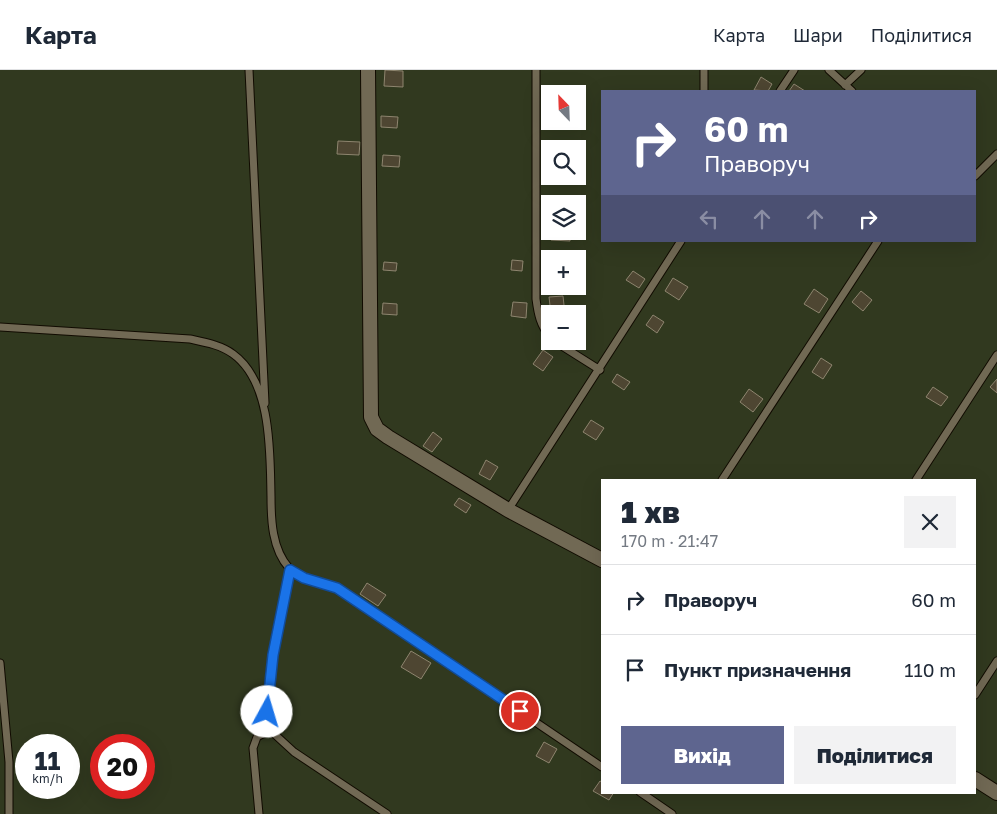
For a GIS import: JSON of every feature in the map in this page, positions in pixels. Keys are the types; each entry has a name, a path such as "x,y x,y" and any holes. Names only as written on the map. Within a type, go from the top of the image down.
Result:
{"street":[{"path":"368,70 371,418 378,429 388,437 508,510 601,559"},
{"path":"976,780 997,793"}],"lane":[{"path":"249,70 265,413 270,446 272,525 280,557 290,570 304,578 337,588 601,766"},
{"path":"536,70 536,298 538,316 541,323"},
{"path":"704,70 704,90"},
{"path":"781,90 794,70"},
{"path":"829,70 851,90"},
{"path":"846,85 861,70"},
{"path":"976,175 997,154"},
{"path":"508,510 600,370 680,242"},
{"path":"723,479 877,242"},
{"path":"0,327 190,339 212,344 234,354 253,376 265,413"},
{"path":"568,350 600,370"},
{"path":"917,479 997,355"},
{"path":"290,570 273,655 267,712 270,730 294,752 387,814"},
{"path":"976,693 997,661"},
{"path":"0,663 9,762 9,814"},
{"path":"259,814 253,748 257,737 270,730"},
{"path":"643,794 672,814"}],"green space":[{"path":"0,70 997,70 997,814 0,814"}],"building":[{"path":"385,70 403,71 403,87 384,86"},
{"path":"761,77 772,84 769,90 754,90"},
{"path":"794,84 803,90 790,90"},
{"path":"381,116 398,117 397,128 381,127"},
{"path":"338,141 360,142 359,155 337,154"},
{"path":"383,155 400,156 399,167 382,166"},
{"path":"512,260 523,261 522,271 511,270"},
{"path":"384,262 397,263 396,271 383,270"},
{"path":"633,271 645,279 639,288 626,280"},
{"path":"673,278 688,287 679,300 665,291"},
{"path":"814,289 828,299 819,313 804,304"},
{"path":"861,291 872,300 863,311 852,302"},
{"path":"563,296 564,305 550,305 549,297"},
{"path":"513,302 527,303 526,318 511,316"},
{"path":"383,303 397,304 397,315 382,314"},
{"path":"653,315 664,322 657,333 646,325"},
{"path":"543,350 553,357 543,371 533,364"},
{"path":"821,358 832,365 823,379 812,372"},
{"path":"617,374 630,382 624,390 612,382"},
{"path":"997,379 997,393 990,387"},
{"path":"933,387 948,397 941,406 926,397"},
{"path":"749,389 763,399 753,412 740,402"},
{"path":"591,420 604,428 596,440 583,432"},
{"path":"433,432 442,439 432,452 423,446"},
{"path":"486,460 498,467 490,480 479,474"},
{"path":"459,498 471,505 466,513 454,505"},
{"path":"367,583 386,595 378,606 360,594"},
{"path":"411,651 431,663 421,679 401,667"},
{"path":"544,742 557,749 549,763 536,756"},
{"path":"600,781 601,794 613,794 609,800 593,791"}],"route":[{"path":"267,712 273,655 290,570 304,578 337,588 520,711"}]}
